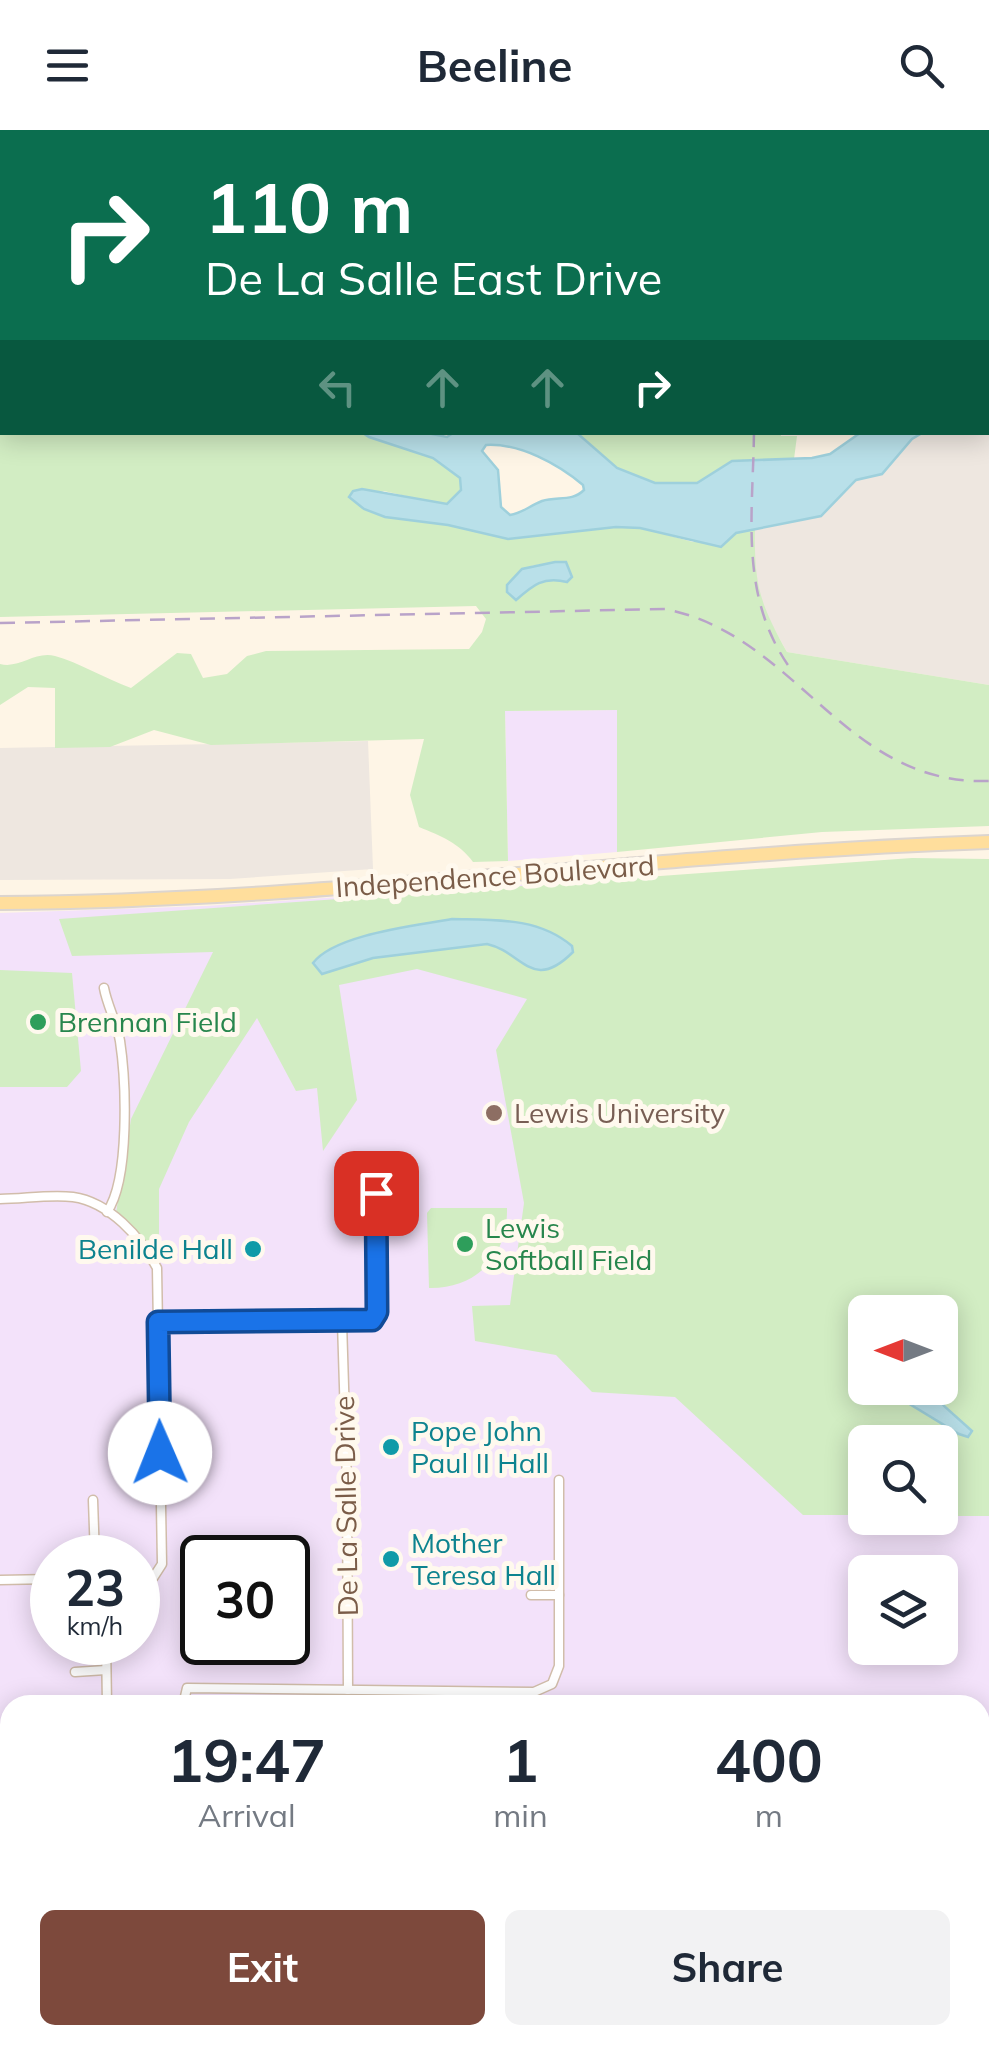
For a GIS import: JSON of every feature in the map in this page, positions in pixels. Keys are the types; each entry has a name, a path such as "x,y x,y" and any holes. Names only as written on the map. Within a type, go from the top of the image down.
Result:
{"main road":[{"name":"Independence Boulevard","path":"0,903 267,893 989,842"}],"street":[{"path":"104,988 120,1039 125,1116 118,1183 107,1212"},
{"path":"158,1322 372,1320 377,1312 376,1193"},
{"path":"0,1199 76,1197 107,1212 146,1246 157,1268 160,1567"},
{"name":"De La Salle Drive","path":"342,1322 348,1690"},
{"path":"185,1695 187,1688 534,1692 552,1684 560,1666 559,1480"},
{"path":"93,1500 94,1535"},
{"path":"0,1580 30,1579"},
{"path":"531,1595 559,1595"},
{"path":"106,1665 107,1695"},
{"path":"75,1672 106,1670"}],"shaded area":[{"path":"919,435 989,435 989,685 787,652 762,607 754,573 755,529 821,516 856,480 882,474"},
{"path":"618,710 617,852 508,861 505,711"},
{"path":"368,741 373,869 230,879 0,880 0,748"},
{"name":"Lewis University","path":"989,865 989,1695 0,1695 0,913 206,906 619,878"}],"green space":[{"path":"0,435 369,435 433,458 461,479 461,490 445,505 384,491 355,502 385,517 448,525 508,539 616,527 641,528 693,542 755,529 761,594 787,652 989,685 989,826 822,832 617,852 617,710 505,711 508,861 473,862 456,845 419,827 410,795 424,739 211,745 154,730 110,747 55,748 55,688 28,687 0,705 0,664 47,655 131,688 177,653 191,654 203,678 227,674 247,656 266,651 469,649 486,619 476,606 0,617","holes":["555,562 567,582 537,582 531,566"]},
{"path":"579,435 797,436 794,459 733,461 697,483 655,483 617,468"},
{"path":"912,858 989,859 989,1516 958,1516 958,1433 972,1430 943,1405 958,1405 958,1295 848,1295 848,1405 911,1405 944,1425 848,1425 848,1515 803,1515 675,1397 592,1392 556,1355 475,1341 472,1306 510,1305 524,1203 496,1050 527,999 417,969 339,985 357,1100 323,1151 317,1088 296,1091 257,1018 189,1122 159,1189 159,1257 116,1213 131,1119 213,952 72,956 59,919","holes":["452,919 501,921 547,932 573,952 556,966 487,944 413,951 338,967"]},
{"name":"Brennan Field","path":"0,970 72,973 81,1071 67,1087 0,1087"},
{"name":"Lewis Softball Field","path":"431,1208 507,1208 506,1225 495,1254 475,1276 462,1283 429,1288 427,1213"}],"water":[{"path":"366,435 579,435 617,468 655,483 697,483 732,461 812,458 830,454 857,435 919,435 882,474 856,480 821,516 736,533 721,547 640,528 616,527 508,539 448,525 385,517 364,509 349,497 353,491 362,489 447,504 461,490 460,478 433,458","holes":["486,445 512,447 562,470 583,485 584,490 542,501 510,515 501,507 498,470 482,451"]},
{"path":"566,562 572,577 567,582 539,583 516,600 507,592 507,585 522,569"},
{"path":"452,919 530,925 559,937 572,946 573,952 559,964 537,970 487,944 373,958 322,974 313,963 324,953 357,938"},
{"path":"911,1405 943,1405 972,1431 968,1437 958,1433 958,1425 944,1425"}],"railway":[{"path":"754,435 752,554 756,584 774,641 790,668"},
{"path":"0,623 665,609 711,624 751,648 858,736 896,760 939,776 989,781"}],"place":[{"name":"Brennan Field","path":"38,1022"},
{"name":"Lewis University","path":"494,1113"},
{"name":"Lewis Softball Field","path":"465,1244"},
{"name":"Benilde Hall","path":"253,1249"},
{"name":"Pope John Paul II Hall","path":"391,1447"},
{"name":"Mother Teresa Hall","path":"391,1559"}],"route":[{"path":"160,1453 158,1322 372,1320 377,1312 376,1193"}]}
